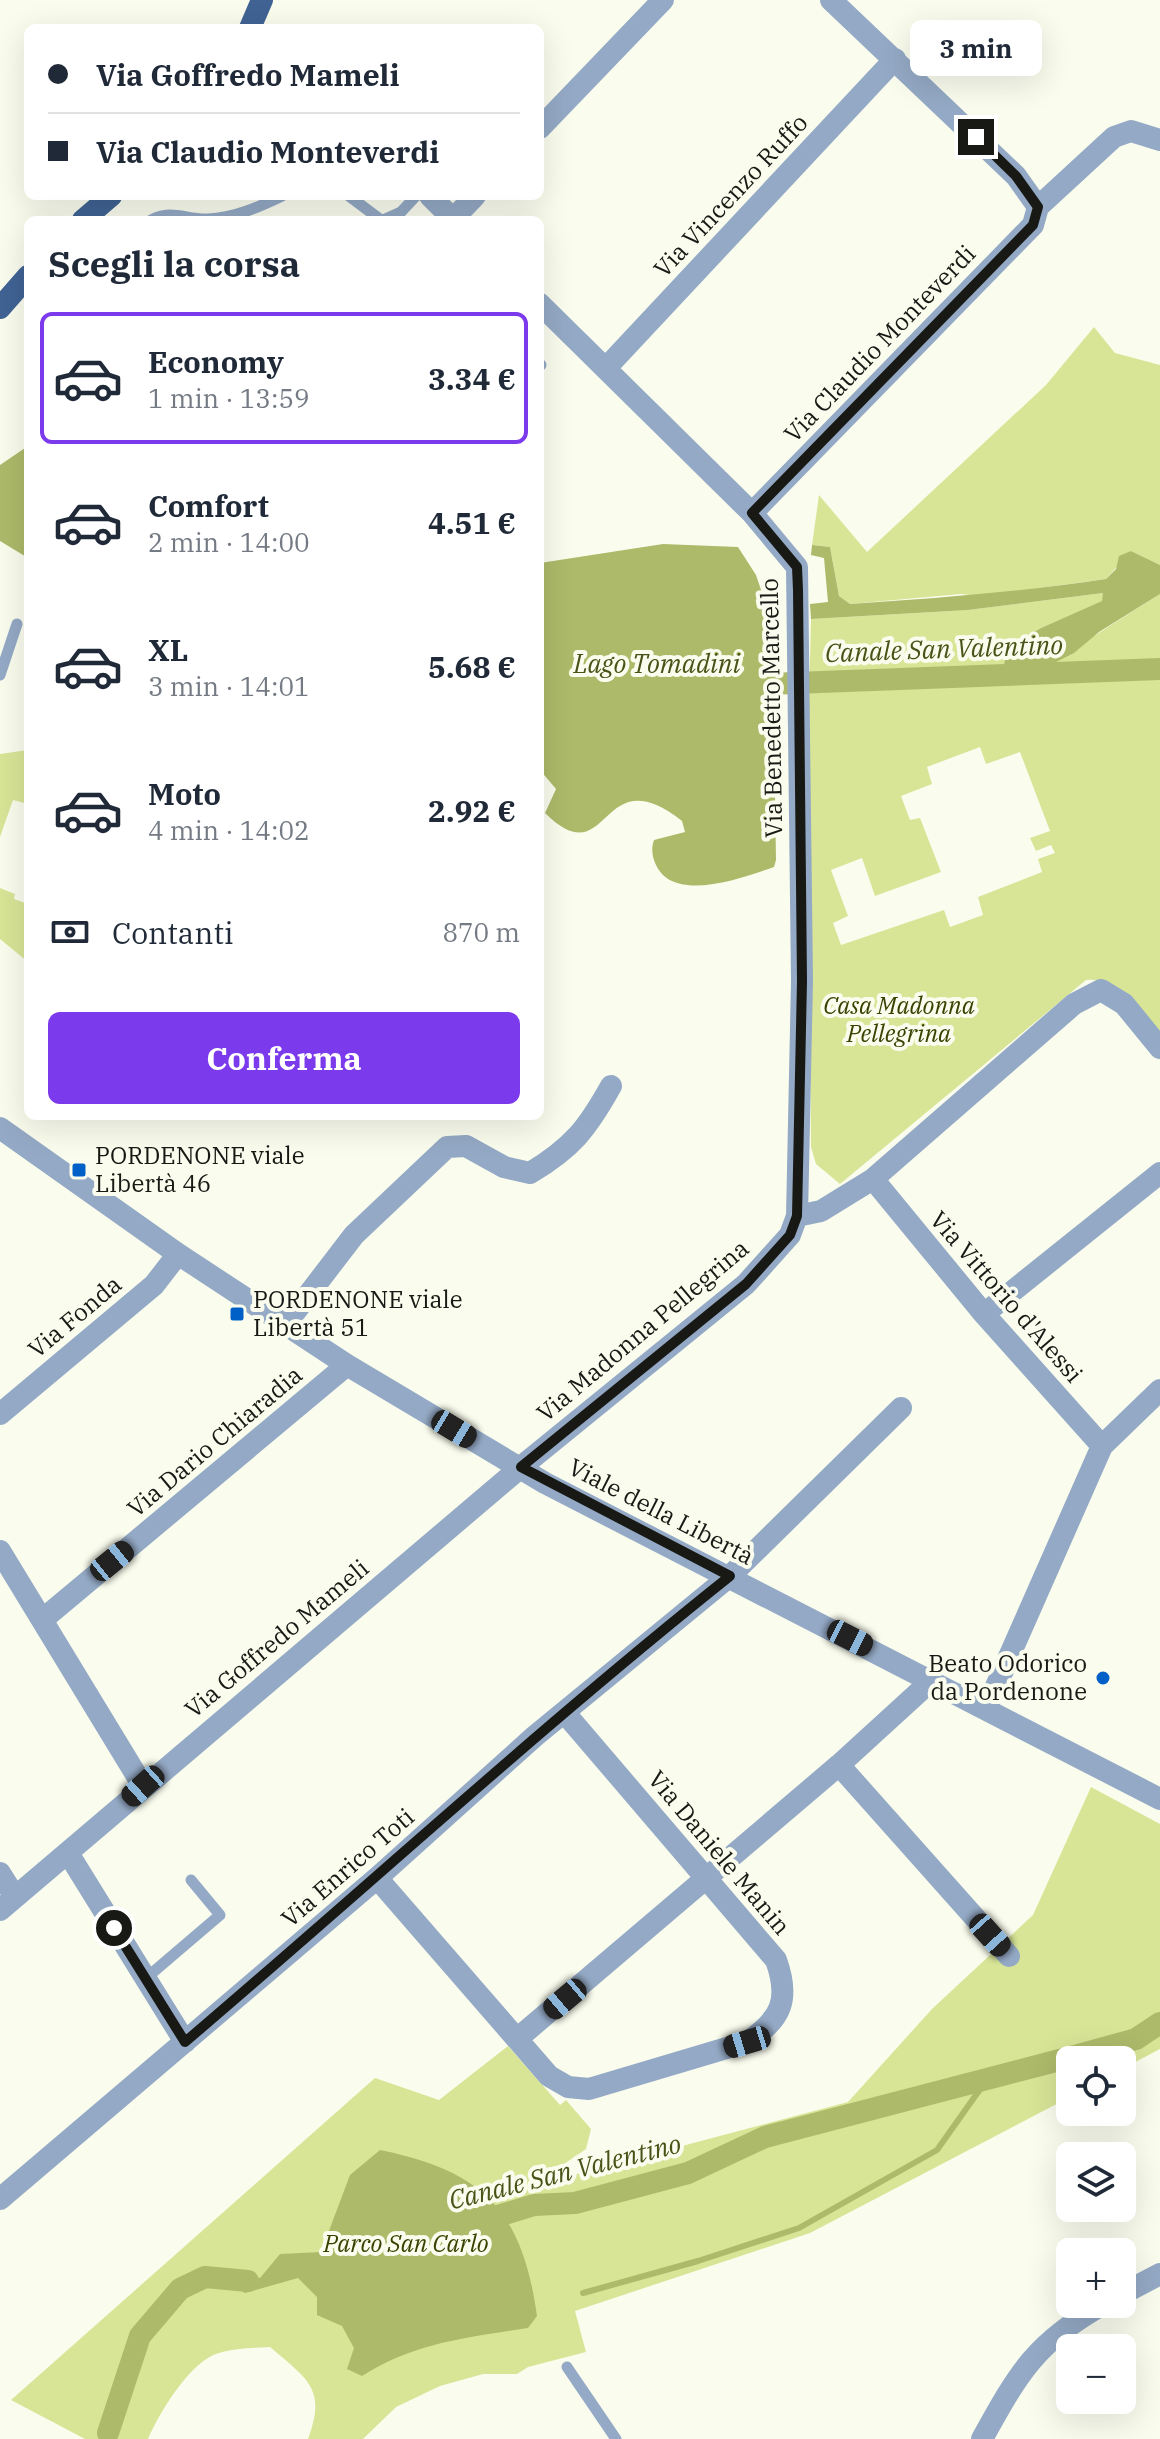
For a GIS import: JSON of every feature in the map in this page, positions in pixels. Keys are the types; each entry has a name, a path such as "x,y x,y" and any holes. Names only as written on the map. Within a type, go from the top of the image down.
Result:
{"main road":[{"path":"252,24 262,0"},
{"path":"88,216 106,200"},
{"path":"0,308 24,281"}],"street":[{"path":"544,124 663,0"},
{"path":"831,0 1016,176 1038,207"},
{"name":"Via Vincenzo Ruffo","path":"606,368 895,59"},
{"name":"Via Claudio Monteverdi","path":"752,513 1033,225 1038,207 1114,137 1131,131 1160,140"},
{"path":"443,213 467,200"},
{"name":"Via Benedetto Marcello","path":"544,308 752,513 797,567 800,612 802,996 797,1216"},
{"path":"797,1216 821,1211 873,1179 1074,1004 1101,990 1124,1004 1160,1048"},
{"path":"285,1325 354,1235 447,1147 466,1146 504,1167 530,1173 565,1152 595,1116 611,1086"},
{"name":"Viale della Libertà","path":"0,1128 178,1254 285,1325 521,1467 1160,1799"},
{"path":"984,1314 1160,1173"},
{"name":"Via Vittorio d'Alessi","path":"873,1179 984,1314 1102,1446"},
{"name":"Via Madonna Pellegrina","path":"521,1467 746,1284 790,1235 797,1216"},
{"name":"Via Fonda","path":"0,1414 154,1285 178,1254"},
{"name":"Via Dario Chiaradia","path":"42,1620 347,1365"},
{"path":"986,1709 1102,1446 1160,1390"},
{"name":"Via Enrico Toti","path":"0,2199 377,1878 564,1712 730,1576 901,1408"},
{"name":"Via Goffredo Mameli","path":"8,1904 521,1467"},
{"path":"0,1551 143,1786"},
{"path":"517,2039 839,1765 931,1681"},
{"name":"Via Daniele Manin","path":"377,1878 559,2083 589,2089 747,2042 767,2029 781,2009 784,1982 776,1960 564,1712"},
{"path":"839,1765 1009,1956"},
{"path":"68,1853 185,2042"},
{"path":"0,1873 8,1904"},
{"path":"1136,2287 1160,2274"},
{"path":"982,2439 1012,2385 1045,2342 1082,2318"}],"lane":[{"path":"223,216 245,212 273,200"},
{"path":"354,200 376,216"},
{"path":"392,216 401,212 412,200"},
{"path":"159,216 165,213 186,216"},
{"path":"0,675 17,624"},
{"path":"145,1979 220,1915 191,1880"},
{"path":"567,2367 616,2439"}],"green space":[{"path":"1094,327 1115,353 1160,365 1160,565 1131,551 1106,579 980,596 961,594 850,604 839,596 830,547 812,545 819,495 867,552 1046,385"},
{"name":"Casa Madonna Pellegrina","path":"1103,593 1103,601 1041,628 1004,664 1021,672 1042,669 1160,594 1160,1032 1119,989 1099,980 1086,980 840,1184 816,1164 811,1147 808,742 811,619 968,610","holes":["980,747 986,764 1020,752 1050,831 1030,838 1036,851 1051,845 1055,853 1038,859 1042,872 978,897 983,915 950,927 944,910 841,945 833,923 848,916 831,870 862,858 875,896 941,872 920,818 910,820 901,796 932,784 927,767"]},
{"path":"24,751 24,803 13,800 0,837 0,754"},
{"path":"0,888 15,894 14,899 24,903 24,959 0,939"},
{"name":"Parco San Carlo","path":"1091,1787 1160,1824 1160,2049 1136,2062 1136,2046 1056,2046 1056,2104 810,2233 575,2311 586,2352 528,2367 517,2374 483,2374 440,2386 396,2407 363,2439 308,2439 315,2408 310,2386 270,2347 231,2350 208,2358 177,2389 148,2439 85,2439 11,2400 375,2078 439,2100 508,2046 560,2105 566,2100 591,2129 586,2149 567,2162 554,2180 848,2102 932,2009 1033,1915"}],"water":[{"path":"24,449 24,556 0,541 0,465"},
{"name":"Lago Tomadini","path":"663,544 738,547 756,575 778,640 773,658 774,867 710,884 678,883 665,877 656,865 652,846 654,840 685,832 682,821 655,804 634,801 619,807 595,827 582,832 566,829 545,813 556,789 544,775 544,562"},
{"path":"812,545 830,547 839,596 850,604 1010,591 1106,579 1116,569 1119,556 1131,551 1160,565 1160,594 1099,632 1074,653 1042,669 1021,672 1004,664 1008,649 1041,628 1102,601 1103,593 968,610 811,619 810,604 828,602 824,558 811,555"},
{"path":"380,2150 446,2170 492,2201 508,2222 521,2248 530,2279 537,2316 528,2328 463,2338 421,2349 362,2376 347,2369 354,2348 342,2326 317,2315 317,2297 298,2278 245,2293 211,2272 229,2269 260,2278 280,2254 321,2252 350,2175"}],"waterway":[{"name":"Canale San Valentino","path":"743,685 1160,669"},
{"name":"Canale San Valentino","path":"475,2223 534,2205 575,2203 688,2173 765,2137 1136,2039 1160,2023"},
{"path":"583,2293 698,2261 799,2228 937,2150 988,2078"},
{"name":"Canale San Valentino","path":"108,2433 140,2336 180,2289 205,2277 248,2281"}],"place":[{"name":"PORDENONE viale Libertà 46","path":"79,1170"},
{"name":"PORDENONE viale Libertà 51","path":"237,1314"},
{"name":"Beato Odorico da Pordenone","path":"1103,1678"}],"route":[{"path":"114,1928 185,2042 377,1878 535,1736 730,1576 545,1483 521,1467 746,1284 790,1235 797,1216 801,1148 802,981 800,612 797,567 783,546 752,513 1033,225 1038,207 1016,176 976,137"}]}
